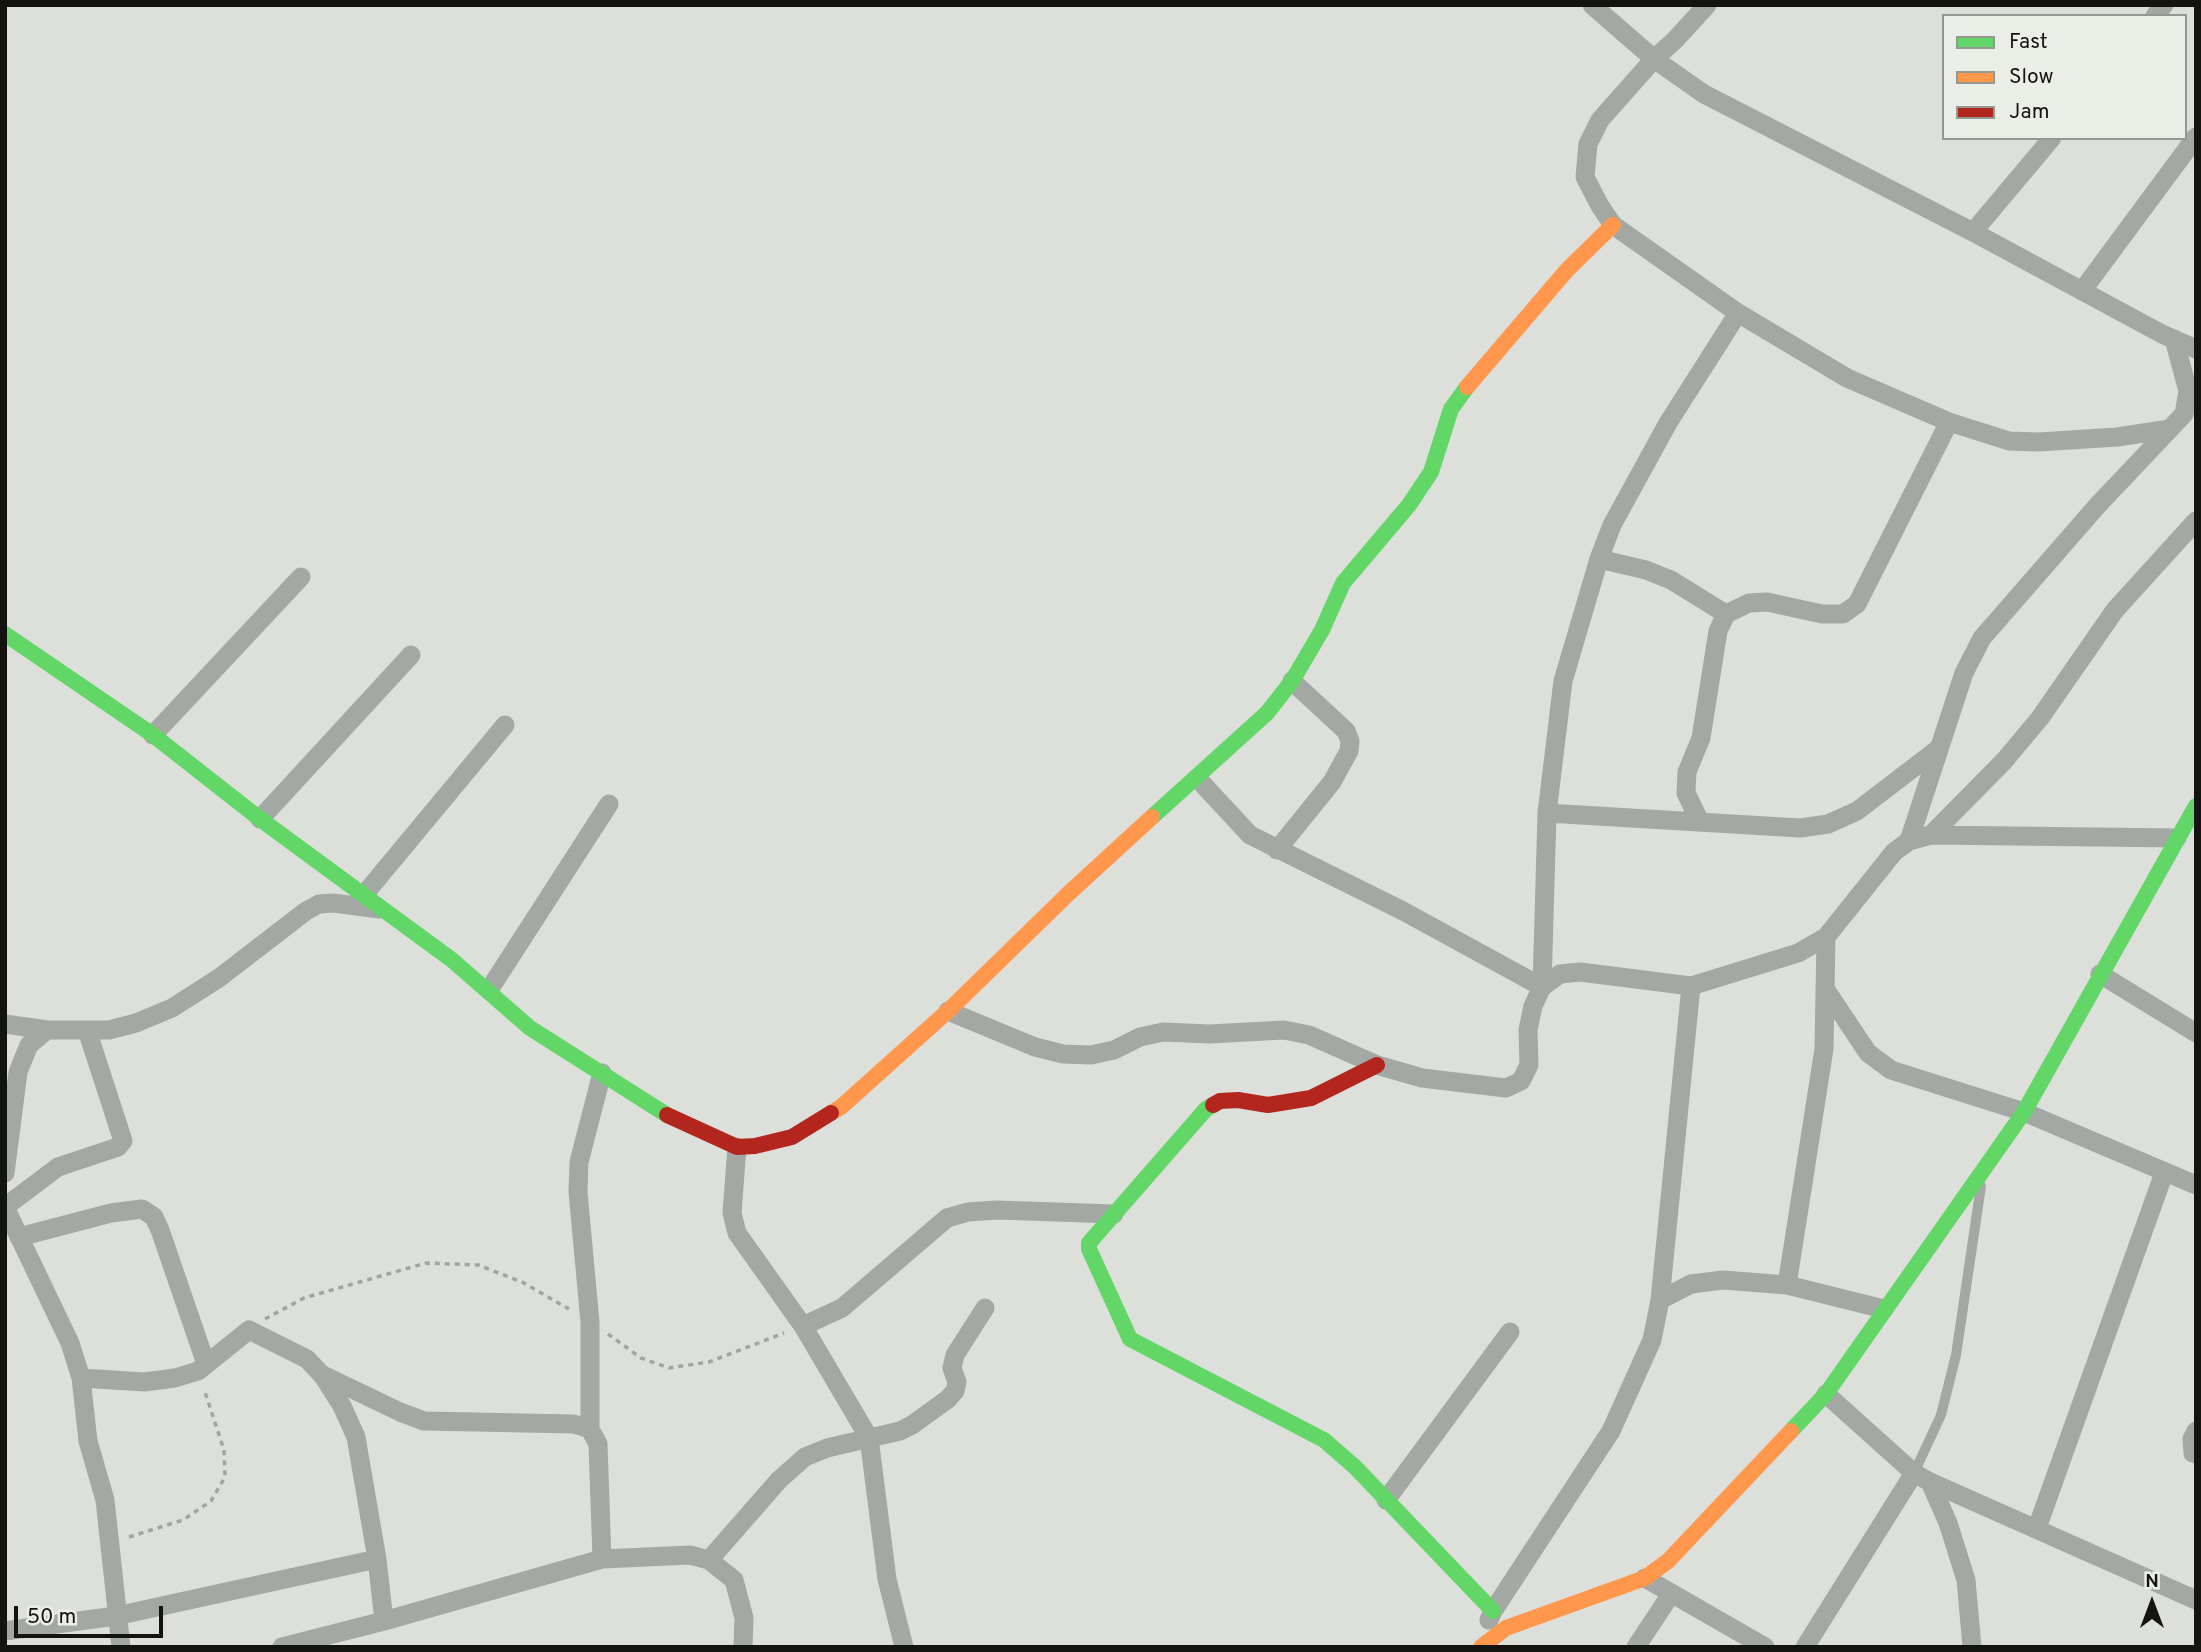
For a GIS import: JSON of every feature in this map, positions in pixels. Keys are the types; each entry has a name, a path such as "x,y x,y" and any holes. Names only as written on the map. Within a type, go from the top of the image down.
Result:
{"street":[{"path":"1592,5 1654,59 1704,94 2196,349"},
{"path":"1707,5 1654,59 1601,120 1588,145 1586,177 1613,225 1738,313 1847,378 1948,422 2009,441 2039,442 2118,437 2170,429"},
{"path":"2082,291 2196,137"},
{"path":"1973,232 2050,140"},
{"path":"5,634 153,735 260,819 452,960 530,1028 665,1114 737,1147 755,1146 792,1137 841,1107 947,1011 1068,894 1267,713 1292,681 1322,630 1343,583 1409,505 1431,472 1451,410 1477,373 1567,270 1613,225"},
{"path":"947,1011 1035,1047 1063,1054 1091,1055 1114,1050 1140,1037 1163,1032 1210,1034 1284,1030 1309,1035 1377,1065 1422,1078 1506,1088 1521,1081 1529,1065 1528,1030 1533,1006 1542,987 1547,813 1563,681 1599,559 1612,525 1668,423 1738,313"},
{"path":"1909,841 1964,673 1982,638 2097,506 2184,414 2188,391 2174,339"},
{"path":"1700,822 1686,793 1687,772 1701,738 1718,631 1726,614 1749,603 1767,602 1822,614 1843,614 1857,604 1948,422"},
{"path":"1931,835 2004,761 2040,718 2115,610 2196,521"},
{"path":"1599,559 1646,570 1671,580 1726,614"},
{"path":"153,735 301,577"},
{"path":"260,819 411,655"},
{"path":"1277,850 1332,782 1349,751 1350,741 1346,731 1292,681"},
{"path":"363,896 505,725"},
{"path":"1547,813 1800,828 1828,824 1857,811 1938,749"},
{"path":"1197,778 1250,835 1402,911 1542,987"},
{"path":"489,990 609,804"},
{"path":"1480,1647 1506,1628 1645,1578 1668,1562 1826,1394 2024,1112 2196,806"},
{"path":"1542,987 1560,974 1580,972 1691,986 1798,953 1826,937 1894,852 1909,841 1931,835 2178,838"},
{"path":"5,1024 47,1030 109,1030 136,1023 172,1008 219,978 306,911 319,904 333,903 381,909"},
{"path":"1787,1285 1824,1049 1826,937"},
{"path":"2100,974 2196,1034"},
{"path":"1480,1647 1493,1611 1611,1431 1652,1340 1660,1300 1691,986"},
{"path":"1826,990 1868,1053 1891,1070 2024,1112 2196,1185"},
{"path":"5,1173 18,1072 29,1045 47,1030"},
{"path":"87,1030 123,1141 118,1147 58,1167 5,1207 70,1343 80,1378 88,1441 105,1500 121,1647"},
{"path":"1377,1065 1311,1098 1268,1105 1238,1100 1220,1101 1206,1109 1089,1243 1089,1249 1130,1339 1324,1440 1355,1467 1493,1611"},
{"path":"602,1073 579,1162 578,1192 590,1322 590,1429 598,1444 602,1559"},
{"path":"737,1147 732,1213 737,1233 803,1326 869,1438 887,1578 904,1647"},
{"path":"2037,1528 2164,1172"},
{"path":"19,1237 111,1213 142,1209 154,1217 202,1367"},
{"path":"803,1326 842,1308 947,1218 968,1212 998,1210 1114,1214"},
{"path":"1660,1300 1692,1284 1723,1280 1787,1285 1884,1309"},
{"path":"709,1560 779,1480 805,1457 827,1448 900,1431 912,1425 955,1391 957,1382 952,1368 955,1354 985,1308"},
{"path":"80,1378 144,1382 175,1378 202,1367 249,1330 307,1359 323,1376 342,1406 356,1437 377,1559 384,1621"},
{"path":"1385,1500 1510,1332"},
{"path":"323,1376 424,1421 574,1424 590,1429"},
{"path":"1826,1394 1922,1478 2196,1600"},
{"path":"2196,1431 2192,1439 2193,1453 2196,1454"},
{"path":"1805,1647 1922,1478"},
{"path":"1922,1478 1948,1523 1966,1580 1972,1647"},
{"path":"282,1647 602,1559 690,1555 709,1560 734,1580 744,1618 743,1647"},
{"path":"5,1631 116,1616 377,1559"},
{"path":"1645,1578 1765,1647"},
{"path":"1636,1647 1671,1594"}],"lane":[{"path":"1922,1478 1956,1354 1984,1169"}],"path":[{"path":"249,1330 304,1297 426,1263 478,1265 522,1282 590,1322 641,1358 669,1368 709,1362 803,1326"},
{"path":"110,1542 183,1520 211,1502 225,1476 224,1450 202,1367"}],"traffic: fast":[{"path":"1152,817 1267,713 1292,681 1322,630 1343,583 1409,505 1431,472 1451,409 1467,387"},
{"path":"5,634 153,735 260,819 452,960 530,1028 667,1115"},
{"path":"1791,1431 1826,1394 2024,1112 2196,806"},
{"path":"1213,1105 1206,1109 1089,1243 1089,1249 1130,1339 1324,1440 1355,1467 1493,1611"}],"traffic: slow":[{"path":"1467,387 1567,270 1613,225"},
{"path":"831,1113 948,1011 1152,817"},
{"path":"1481,1647 1506,1628 1645,1578 1668,1561 1791,1431"}],"traffic: jam":[{"path":"1213,1105 1220,1101 1238,1100 1268,1105 1311,1098 1377,1065"},
{"path":"667,1115 737,1147 755,1146 792,1137 831,1113"}]}
